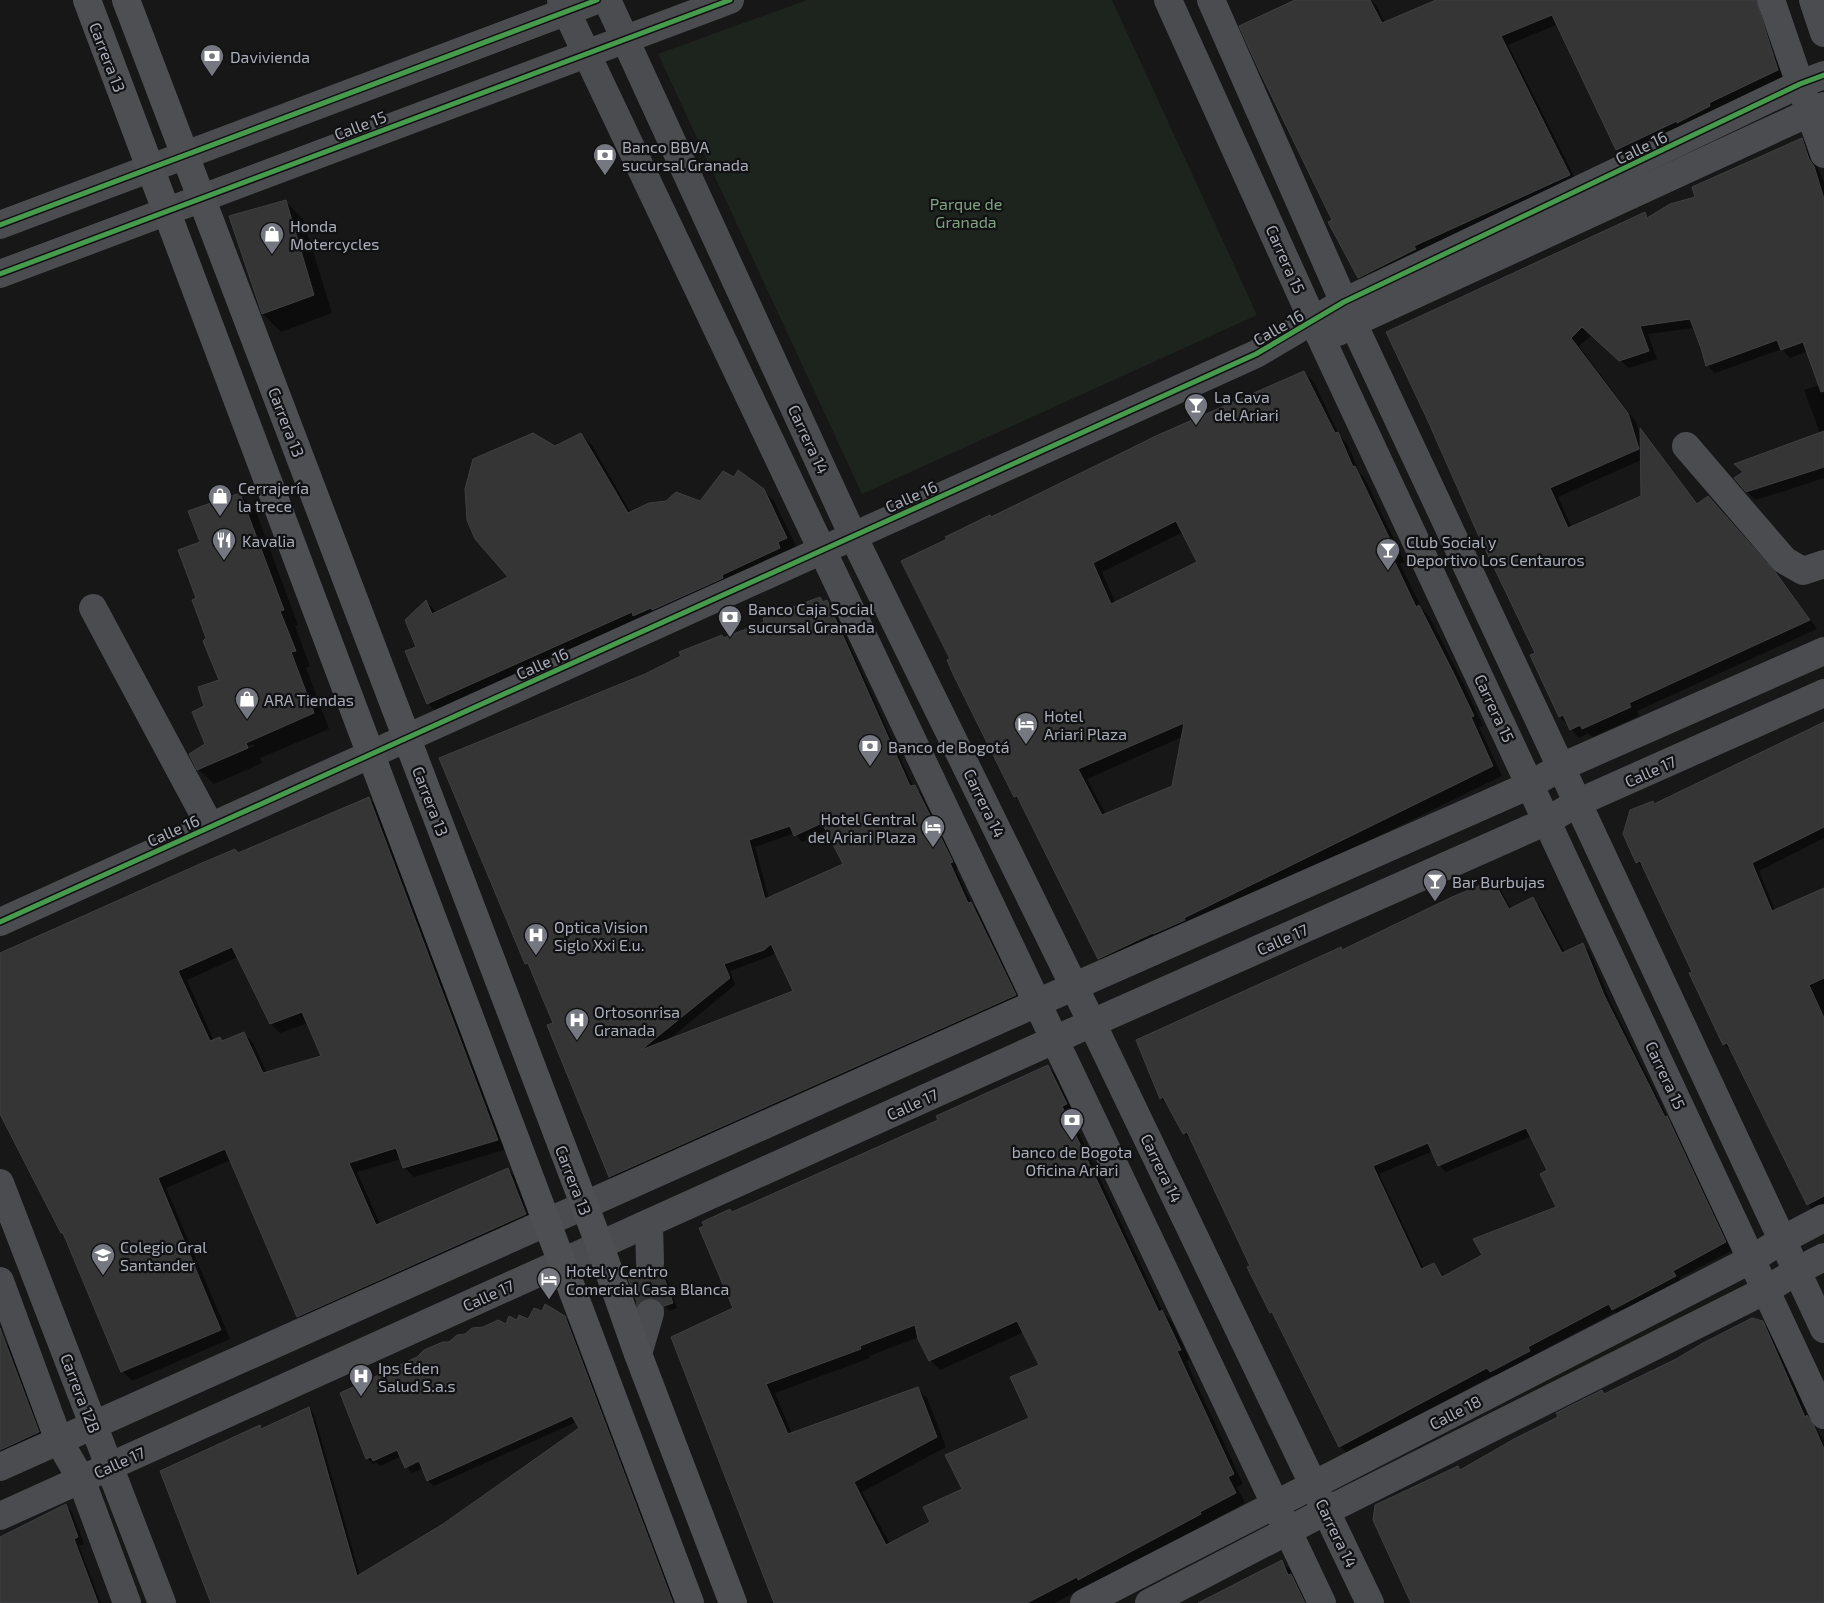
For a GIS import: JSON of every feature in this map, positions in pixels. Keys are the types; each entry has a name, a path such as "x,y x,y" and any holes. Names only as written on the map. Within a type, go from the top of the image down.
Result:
{"main road":[{"name":"Carrera 13","path":"87,0 690,1603"},
{"name":"Carrera 13","path":"126,0 600,1246 638,1354 733,1603"}],"street":[{"name":"Calle 15","path":"0,225 185,156 564,6 597,0"},
{"name":"Carrera 14","path":"607,0 853,536 1092,1023 1365,1593"},
{"name":"Calle 15","path":"0,274 730,0"},
{"name":"Carrera 15","path":"1168,0 1319,331 1824,1414"},
{"path":"1211,0 1348,312 1824,1329"},
{"path":"1771,0 1812,80 1824,154"},
{"path":"1813,0 1824,33"},
{"path":"564,6 1322,1603 1365,1593"},
{"name":"Calle 16","path":"1582,204 1812,80"},
{"name":"Calle 16","path":"0,922 1256,354 1319,331 1348,312 1582,204 1817,109"},
{"path":"1686,446 1784,560 1803,571 1824,564"},
{"path":"93,608 210,826"},
{"path":"0,1467 1074,986 1530,785 1561,767 1824,651"},
{"path":"1746,686 1753,725"},
{"name":"Calle 17","path":"0,1516 1054,1040 1547,821 1577,803 1824,693"},
{"name":"Carrera 12B","path":"0,1183 162,1603"},
{"name":"Calle 18","path":"1084,1603 1752,1259 1782,1240 1824,1218"},
{"path":"649,1223 650,1262"},
{"name":"Calle 18","path":"1149,1603 1326,1511 1766,1290 1824,1257"},
{"path":"0,1281 59,1441 81,1480 127,1603"},
{"path":"638,1354 650,1312"}],"green space":[{"name":"Parque de Granada","path":"807,0 1112,0 1257,315 862,494 658,54"}],"building":[{"path":"1295,0 1370,0 1382,23 1436,0 1756,0 1778,70 1709,103 1710,106 1677,123 1677,121 1616,150 1552,15 1501,36 1570,175 1414,246 1416,249 1358,278 1328,222 1332,220 1239,26"},
{"path":"1802,138 1809,159 1814,166 1824,199 1824,391 1821,392 1803,342 1781,350 1777,340 1706,366 1690,319 1640,326 1649,351 1619,361 1582,327 1571,338 1628,413 1639,449 1550,488 1568,528 1641,496 1640,428 1697,504 1708,496 1776,573 1810,620 1629,703 1631,707 1582,729 1580,725 1570,730 1563,715 1559,717 1530,655 1535,653 1477,532 1386,332 1645,212 1647,218 1670,204 1695,197 1692,187"},
{"name":"Honda Motercycles","path":"286,200 314,295 262,314 229,216"},
{"path":"1304,371 1335,433 1338,432 1353,467 1355,466 1396,552 1391,554 1416,607 1419,605 1453,672 1474,716 1471,717 1493,766 1184,918 1185,920 1098,959 1017,796 1014,797 953,674 947,660 950,659 901,561 947,539 945,537 990,515 991,517 1158,435","holes":["1176,521 1197,562 1111,604 1093,563","1184,723 1172,786 1102,815 1078,769"]},
{"path":"1824,431 1824,467 1746,492 1734,478 1743,472 1734,464"},
{"path":"533,433 555,446 581,433 628,513 649,503 666,501 676,492 700,501 723,471 734,477 738,470 764,489 787,538 778,542 780,548 722,575 723,578 652,610 651,608 633,616 632,612 427,704 405,651 416,647 405,620 426,600 432,614 508,577 475,539 467,520 465,489 473,459"},
{"path":"240,493 284,610 280,611 296,651 291,652 314,713 246,743 248,748 197,770 189,754 205,744 192,712 204,706 198,687 219,680 203,641 206,638 192,600 196,598 178,550 200,542 188,511"},
{"path":"820,597 823,602 827,600 910,786 915,785 953,862 950,863 968,903 971,902 1016,995 609,1177 547,1025 553,1023 528,963 525,964 439,758 645,674 681,656 679,652 722,635 723,638 764,622 763,618","holes":["822,823 843,864 765,899 749,840 790,826 794,836","771,944 793,991 641,1050 730,978 724,964 764,950"]},
{"path":"1824,722 1824,827 1752,863 1772,911 1824,888 1824,978 1809,985 1824,1018 1824,1196 1807,1205 1727,1043 1723,1045 1689,973 1692,972 1640,861 1636,863 1623,834 1630,810 1653,801 1654,804"},
{"path":"369,797 498,1140 403,1168 396,1148 349,1163 376,1225 508,1168 526,1214 297,1317 225,1149 158,1178 221,1330 121,1372 63,1233 61,1233 0,1114 0,953 235,849 238,853","holes":["232,947 270,1024 302,1012 321,1056 263,1073 244,1032 222,1041 220,1037 210,1041 178,971"]},
{"path":"1493,880 1509,909 1533,897 1562,953 1583,943 1604,995 1665,1117 1667,1116 1726,1242 1673,1271 1676,1276 1612,1310 1609,1304 1528,1347 1530,1351 1490,1372 1487,1368 1339,1447 1272,1312 1270,1313 1247,1267 1250,1266 1187,1132 1183,1134 1163,1097 1160,1099 1136,1040 1341,947 1342,950 1452,897","holes":["1526,1128 1547,1170 1540,1174 1556,1207 1473,1239 1482,1255 1442,1277 1434,1263 1421,1269 1373,1166 1428,1143 1438,1166"]},
{"path":"1048,1065 1067,1104 1062,1106 1159,1312 1162,1310 1181,1350 1177,1351 1234,1474 1228,1477 1236,1493 1200,1512 1201,1514 1078,1580 1077,1577 1027,1603 774,1603 671,1337 733,1308 699,1228 704,1226 702,1222 730,1209 732,1212 938,1120 936,1116","holes":["1017,1321 1039,1365 1010,1377 1029,1418 945,1455 962,1489 923,1507 930,1522 886,1545 854,1482 937,1437 918,1387 788,1434 766,1384 861,1349 860,1346 915,1325 918,1339 929,1361"]},
{"path":"636,1269 642,1275 650,1278 658,1276 662,1272 673,1303 664,1306 655,1298 647,1298 638,1304 626,1274"},
{"path":"545,1304 565,1316 673,1603 211,1603 160,1471 260,1425 261,1429 309,1407 357,1576 443,1524 579,1428 572,1416 427,1481 419,1461 405,1468 397,1450 373,1461 371,1457 366,1459 340,1393 417,1357 424,1350 443,1342 449,1342 457,1335 465,1334 472,1328 483,1327 498,1320 506,1324 509,1316 517,1320 519,1315 528,1319 534,1308 542,1311"},
{"path":"1752,1318 1763,1321 1805,1417 1807,1415 1814,1426 1824,1449 1824,1603 1411,1603 1373,1520 1375,1505 1458,1466 1460,1470 1514,1439 1558,1417 1556,1413 1602,1390 1604,1394 1676,1359"},
{"path":"0,1328 39,1432 0,1450"},
{"path":"66,1504 78,1537 74,1539 98,1603 0,1603 0,1537"},
{"path":"1282,1560 1288,1575 1291,1574 1305,1603 1198,1603"}],"tunnel":[{"path":"650,1262 650,1313"}],"cycle path":[{"path":"0,225 597,0"},
{"path":"0,274 730,0"},
{"path":"0,922 1256,354 1344,302 1800,84 1824,75"}],"place":[{"name":"Davivienda","path":"212,77"},
{"name":"Banco BBVA sucursal Granada","path":"605,176"},
{"name":"Honda Motercycles","path":"272,255"},
{"name":"La Cava del Ariari","path":"1196,426"},
{"name":"Cerrajería la trece","path":"220,517"},
{"name":"Kavalia","path":"224,561"},
{"name":"Club Social y Deportivo Los Centauros","path":"1388,571"},
{"name":"Banco Caja Social sucursal Granada","path":"730,638"},
{"name":"ARA Tiendas","path":"247,720"},
{"name":"Hotel Ariari Plaza","path":"1026,745"},
{"name":"Banco de Bogotá","path":"870,767"},
{"name":"Hotel Central del Ariari Plaza","path":"933,848"},
{"name":"Bar Burbujas","path":"1435,902"},
{"name":"Optica Vision Siglo Xxi E.u.","path":"536,956"},
{"name":"Ortosonrisa Granada","path":"577,1041"},
{"name":"banco de Bogota Oficina Ariari","path":"1072,1141"},
{"name":"Colegio Gral Santander","path":"103,1276"},
{"name":"Hotel y Centro Comercial Casa Blanca","path":"549,1300"},
{"name":"Ips Eden Salud S.a.s","path":"361,1397"}]}
